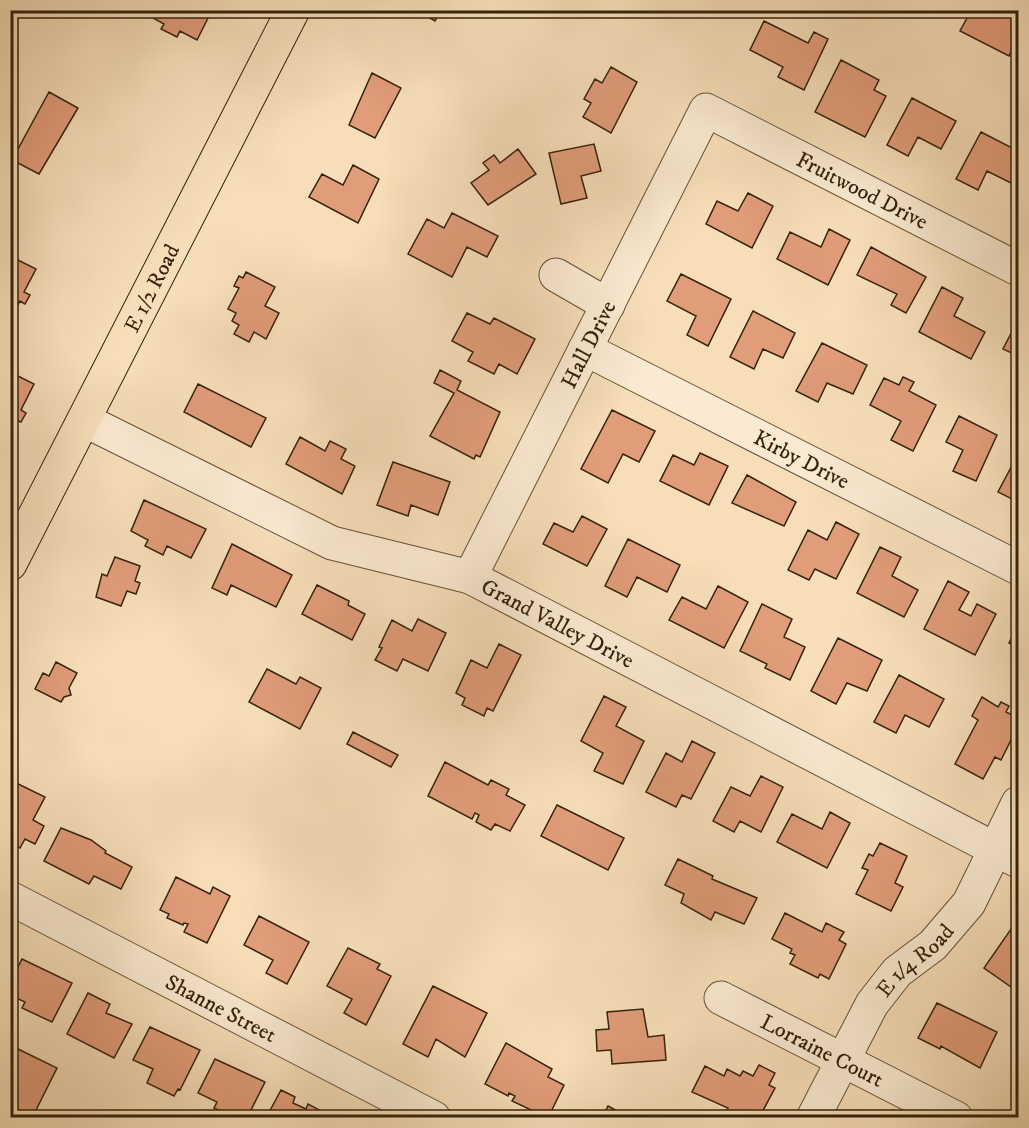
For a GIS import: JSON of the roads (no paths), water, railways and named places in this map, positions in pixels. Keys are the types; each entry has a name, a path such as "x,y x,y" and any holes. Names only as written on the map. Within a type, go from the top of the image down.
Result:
{"main road":[{"name":"E 1/2 Road","path":"10,564 293,10"}],"street":[{"name":"Fruitwood Drive","path":"706,110 1018,269"},
{"name":"Hall Drive","path":"470,577 706,110"},
{"path":"556,275 608,305"},
{"name":"Kirby Drive","path":"585,349 1018,568"},
{"name":"Grand Valley Drive","path":"84,420 332,543 470,577 1008,855"},
{"name":"E 1/4 Road","path":"813,1118 872,1004 897,972 933,945 1008,855 1018,803"},
{"name":"Shanne Street","path":"10,898 434,1118"},
{"name":"Lorraine Court","path":"721,998 956,1118"}]}
